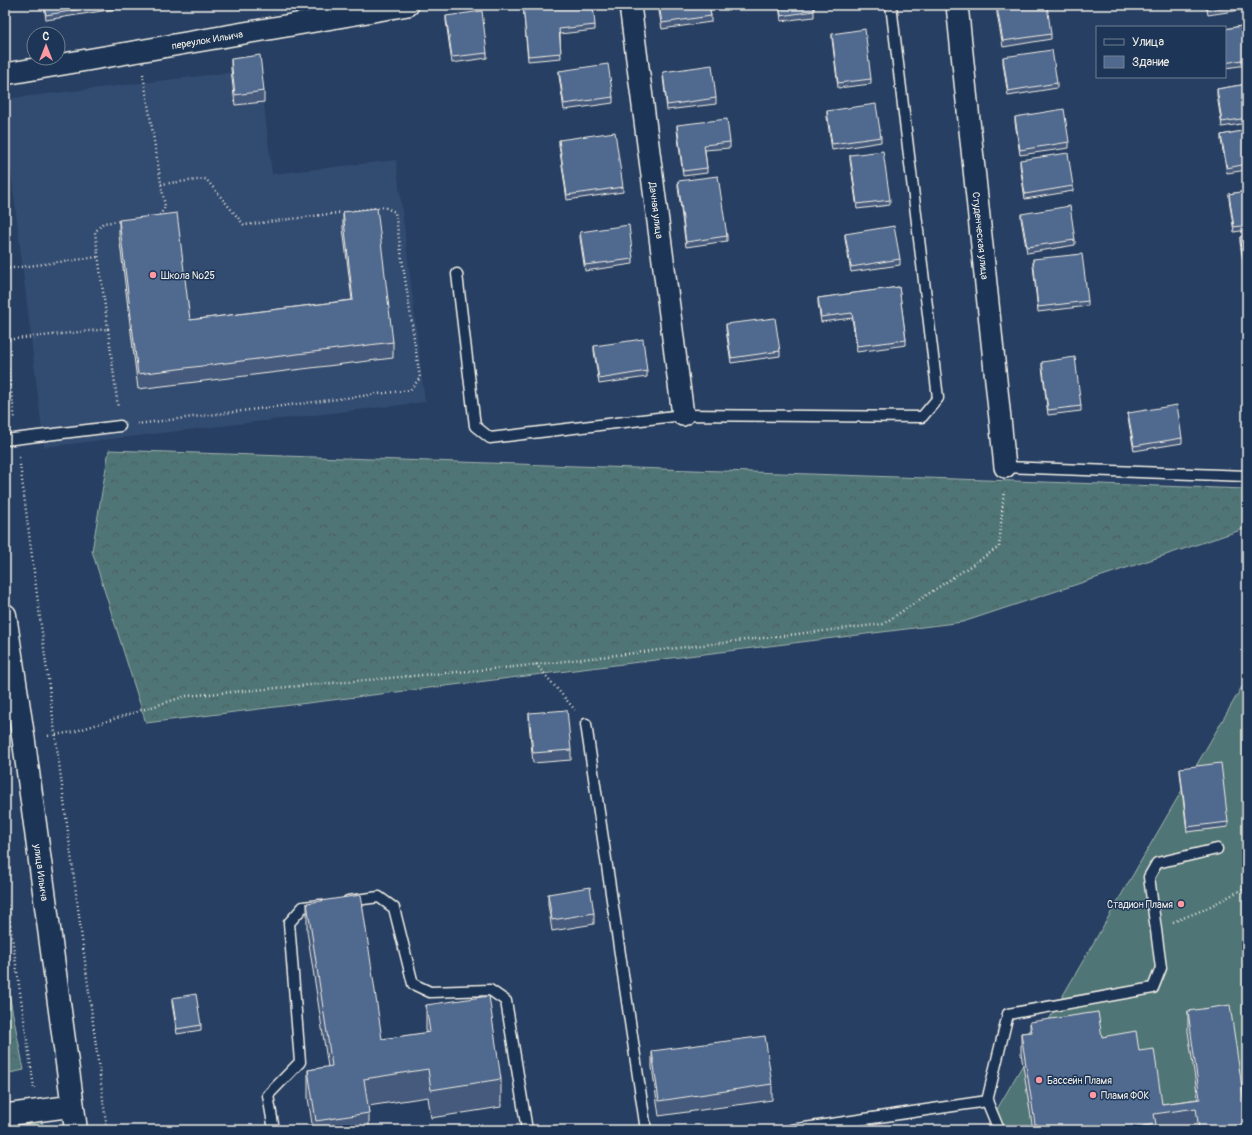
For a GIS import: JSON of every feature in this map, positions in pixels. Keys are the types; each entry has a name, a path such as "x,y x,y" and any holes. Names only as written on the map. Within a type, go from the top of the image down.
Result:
{"street":[{"name":"переулок Ильича","path":"5,74 139,51 330,11 408,5"},
{"name":"Дачная улица","path":"630,5 683,415"},
{"name":"Студенческая улица","path":"957,5 1005,467"},
{"name":"улица Ильича","path":"5,615 9,676 24,742 76,1130"},
{"path":"5,1115 73,1106"}],"lane":[{"path":"457,274 475,426 490,438 683,415 922,417 938,398 891,5"},
{"path":"5,440 120,426"},
{"path":"1005,467 1247,476"},
{"path":"586,724 646,1130"},
{"path":"999,1130 987,1101 1008,1014 1152,988 1161,968 1149,877 1157,863 1217,849"},
{"path":"274,1130 268,1095 300,1062 289,923 303,907 380,897 394,908 413,984 430,992 490,990 506,1001 527,1130"},
{"path":"791,1130 987,1101"}],"path":[{"path":"139,51 165,207 160,215 153,216"},
{"path":"125,220 103,223 95,232 120,426 410,390 420,378 395,212 384,207 244,225 206,179 162,184"},
{"path":"5,269 98,257"},
{"path":"5,340 108,329"},
{"path":"5,345 107,1130"},
{"path":"24,742 74,732 186,696 536,664 883,624 999,547 1005,467"},
{"path":"536,664 586,724"},
{"path":"1156,929 1203,910 1247,886"},
{"path":"5,888 38,1111"}],"shaded area":[{"path":"260,69 272,174 396,160 425,402 44,447 5,120 5,99"}],"green space":[{"path":"109,450 1247,489 1247,528 963,622 146,723 92,551"},
{"name":"Стадион Пламя","path":"1247,678 1247,1130 985,1130"},
{"path":"5,974 24,1070 5,1074"},
{"path":"42,1121 44,1130 5,1130 5,1126"}],"building":[{"path":"44,5 107,5 46,15"},
{"path":"523,5 593,5 595,25 559,29 561,53 528,56"},
{"path":"659,5 709,5 711,16 662,23"},
{"path":"780,5 814,5 814,11 781,16"},
{"path":"1018,5 1047,5 1051,34 1003,41 997,8"},
{"path":"1207,5 1240,5 1208,10"},
{"path":"482,11 487,53 452,57 446,16"},
{"path":"1247,25 1247,59 1226,63 1226,29"},
{"path":"865,29 871,79 838,83 832,34"},
{"path":"1052,50 1057,83 1008,91 1003,57"},
{"path":"260,55 264,91 235,95 231,59"},
{"path":"608,64 613,97 564,104 559,71"},
{"path":"712,65 716,98 667,105 663,72"},
{"path":"1247,84 1247,118 1222,122 1217,89"},
{"path":"876,104 881,137 832,144 827,111"},
{"path":"1064,109 1069,142 1020,150 1015,117"},
{"path":"727,119 730,142 704,145 707,168 683,171 677,125"},
{"path":"1247,130 1247,164 1227,168 1221,135"},
{"path":"615,132 623,187 567,195 559,140"},
{"path":"883,151 890,200 857,204 850,155"},
{"path":"1068,153 1073,186 1025,194 1020,160"},
{"path":"718,176 727,236 686,242 678,181"},
{"path":"1247,191 1247,225 1234,227 1229,194"},
{"path":"1070,206 1075,240 1027,247 1021,214"},
{"name":"Школа №25","path":"377,208 393,342 138,374 119,220 177,213 190,320 353,300 343,212"},
{"path":"629,225 633,259 585,265 580,232"},
{"path":"894,226 900,259 851,267 845,234"},
{"path":"1247,235 1247,269 1245,270 1240,237"},
{"path":"1082,254 1088,301 1038,307 1033,259"},
{"path":"899,287 906,340 857,346 852,313 821,317 818,298"},
{"path":"775,318 780,351 731,358 726,324"},
{"path":"643,339 647,371 599,379 594,346"},
{"path":"1075,357 1081,406 1048,410 1042,362"},
{"path":"1177,405 1182,438 1134,446 1128,413"},
{"path":"567,710 571,750 533,753 529,713"},
{"path":"1221,763 1228,822 1187,827 1180,768"},
{"path":"590,887 594,913 552,920 548,894"},
{"path":"361,895 382,1039 430,1032 426,1005 489,996 501,1079 431,1090 428,1069 364,1079 369,1113 316,1121 308,1070 332,1066 307,903"},
{"path":"196,994 201,1025 177,1029 172,998"},
{"name":"Пламя ФОК","path":"1230,1005 1247,1130 1199,1130 1196,1108 1154,1114 1156,1124 1119,1130 1036,1130 1021,1033 1032,1032 1030,1022 1098,1012 1102,1037 1136,1031 1139,1051 1154,1049 1162,1104 1200,1099 1188,1011"},
{"path":"765,1036 772,1084 659,1101 652,1051"}],"place":[{"name":"Школа №25","path":"153,275"},
{"name":"Стадион Пламя","path":"1181,904"},
{"name":"Бассейн Пламя","path":"1039,1080"},
{"name":"Пламя ФОК","path":"1093,1095"}]}
